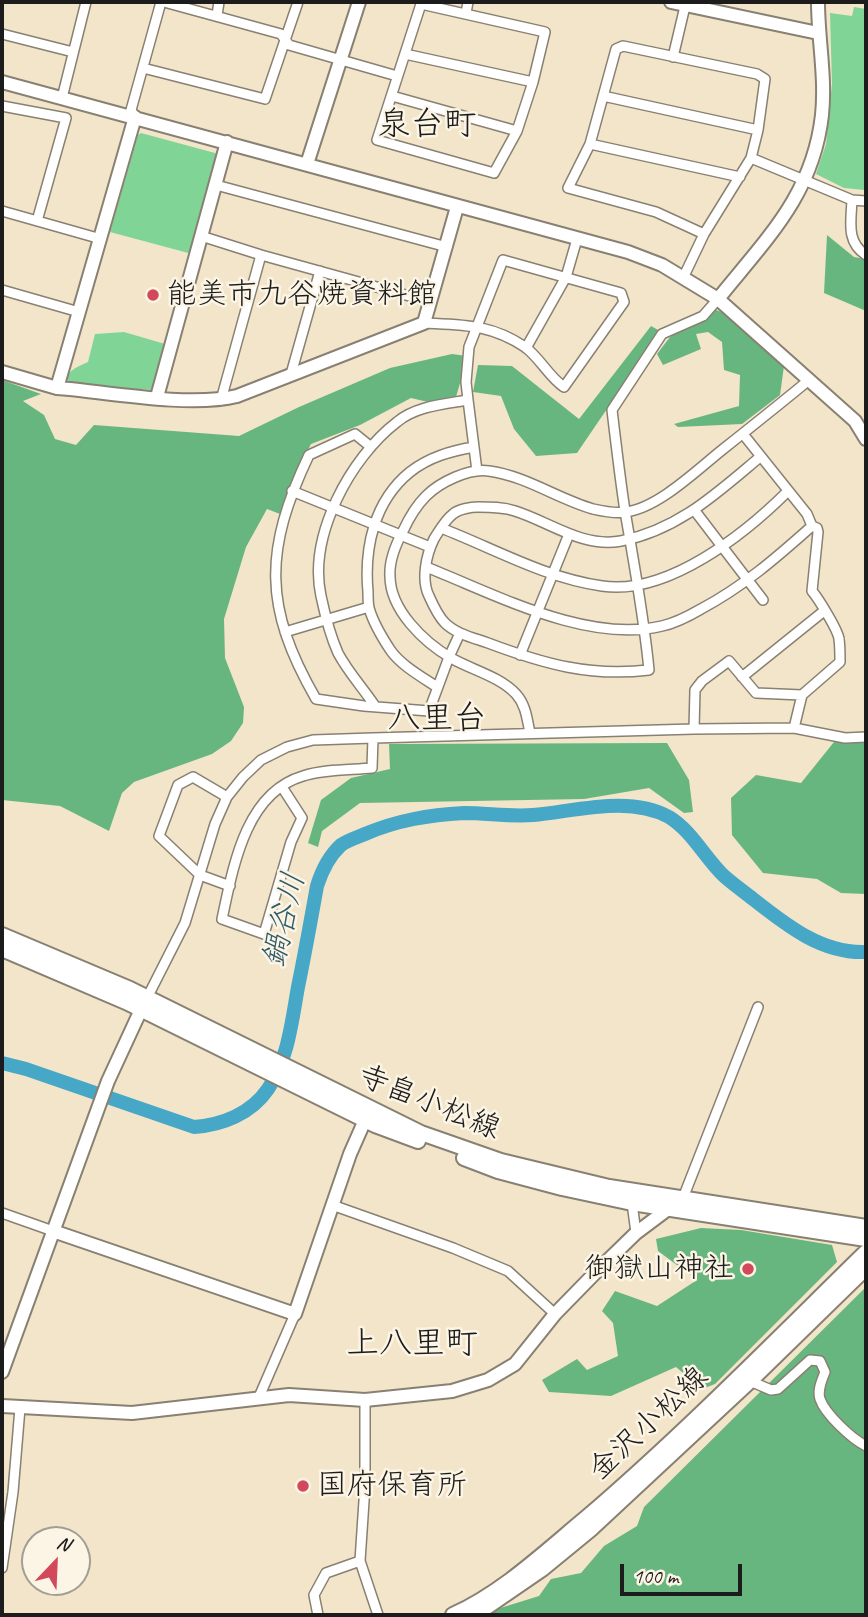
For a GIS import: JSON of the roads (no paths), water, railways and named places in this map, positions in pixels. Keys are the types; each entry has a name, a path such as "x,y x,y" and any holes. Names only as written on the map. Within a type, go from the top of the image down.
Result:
{"main road":[{"name":"寺畠小松線","path":"2,935 367,1115 498,1171 632,1203 866,1239"},
{"name":"寺畠小松線","path":"2,949 144,1004"},
{"name":"寺畠小松線","path":"367,1115 501,1161 609,1187 866,1227"},
{"name":"金沢小松線","path":"453,1615 491,1593 526,1567 623,1487 866,1252"},
{"name":"金沢小松線","path":"475,1615 542,1569 592,1528 750,1381 866,1268"}],"street":[{"path":"62,98 86,2"},
{"path":"57,388 135,117 131,110 163,2 281,34 289,45 397,76"},
{"path":"217,15 219,2"},
{"path":"143,68 265,99 298,2"},
{"path":"307,164 359,2"},
{"path":"466,13 468,2"},
{"path":"671,2 818,33"},
{"path":"760,457 695,511 656,532 631,537 621,541 601,542 569,534 516,511 498,507 471,507 453,513 440,528 430,547 425,587 445,623 460,633 520,655 580,671 606,674 649,670 645,628 631,537 625,513 612,410 662,334 702,316 777,227 799,194 816,145 822,114 823,76 818,2"},
{"path":"421,4 466,13 545,32 517,131 494,173 377,140 421,4"},
{"path":"673,57 686,4"},
{"path":"2,34 73,52"},
{"path":"684,276 704,234 751,158 765,79 757,74 623,46 616,49 590,144 568,188 656,212 704,234"},
{"path":"405,54 533,82"},
{"path":"2,82 628,252 662,265 718,299 855,421 866,439"},
{"path":"392,96 517,131"},
{"path":"603,96 758,130"},
{"path":"2,106 66,118 37,221"},
{"path":"157,397 227,142"},
{"path":"590,144 740,177"},
{"path":"751,158 852,200 866,201"},
{"path":"216,185 447,247"},
{"path":"852,200 850,233 853,243 866,255"},
{"path":"424,323 457,207"},
{"path":"2,211 101,239"},
{"path":"201,236 431,302"},
{"path":"526,348 566,278 577,239"},
{"path":"221,400 261,255"},
{"path":"2,372 57,388 221,400 424,323 478,326 526,348 564,387 624,302 621,293 503,260 478,326 469,347 466,382 477,471"},
{"path":"291,374 320,271"},
{"path":"2,290 79,312"},
{"path":"530,733 524,706 509,688 449,657 410,623 395,598 390,576 395,548 413,512 430,492 454,478 477,471 488,471 521,480 594,509 625,513 668,494 809,380"},
{"path":"375,706 339,653 327,620 320,593 323,534 333,508 367,450 398,420 423,409 468,400"},
{"path":"372,447 355,434 309,455 292,491 280,530 275,584 285,632 299,667 316,699 429,710 460,633"},
{"path":"743,434 807,514 812,526 817,528 812,591 823,604 824,611 839,636 840,662 802,695 794,728"},
{"path":"437,687 393,653 369,607 366,578 368,547 381,509 409,473 429,460 452,451 474,447"},
{"path":"292,491 430,547"},
{"path":"440,528 553,574 602,586 638,585 680,570 722,545 773,506 788,491"},
{"path":"695,511 763,600"},
{"path":"426,568 581,625 603,629 645,628 679,620 750,580 812,526"},
{"path":"520,655 569,534"},
{"path":"285,632 369,607"},
{"path":"742,677 824,611"},
{"path":"694,729 695,690 702,681 729,661 756,693 802,695"},
{"path":"2,1372 108,1081 185,923 215,824 228,797 243,777 261,760 287,747 313,740 794,728 845,738 866,737"},
{"path":"282,787 302,818 264,934 222,919 251,818 274,792 282,787 298,777 313,773 372,768 373,738"},
{"path":"228,797 192,777 178,785 159,836 200,875 230,886"},
{"path":"2,1406 132,1413 259,1397 289,1395 365,1399 452,1391 488,1380 515,1364 555,1314 636,1233 683,1198 758,1006"},
{"path":"259,1397 295,1314 332,1205 367,1115"},
{"path":"632,1203 636,1233"},
{"path":"332,1205 453,1248 508,1271 555,1314"},
{"path":"2,1213 295,1314"},
{"path":"750,1381 771,1390 778,1389 810,1360 820,1360 825,1372 819,1388 820,1400 844,1430 866,1447"},
{"path":"365,1399 365,1486 360,1561 378,1615"},
{"path":"2,1568 13,1492 20,1408"},
{"path":"318,1615 314,1595 326,1573 360,1561"}],"waterway":[{"name":"鍋谷川","path":"2,1063 194,1127 235,1117 261,1098 275,1078 285,1053 317,886 329,859 341,845 356,837 402,822 438,815 524,815 602,806 654,810 677,823 724,876 792,928 834,948 866,952"}],"place":[{"name":"能美市九谷焼資料館","path":"153,295"},
{"name":"御獄山神社","path":"748,1269"},
{"name":"国府保育所","path":"303,1486"}],"district":[{"name":"泉台町","path":"427,125"},
{"name":"八里台","path":"437,719"},
{"name":"上八里町","path":"412,1344"}]}
